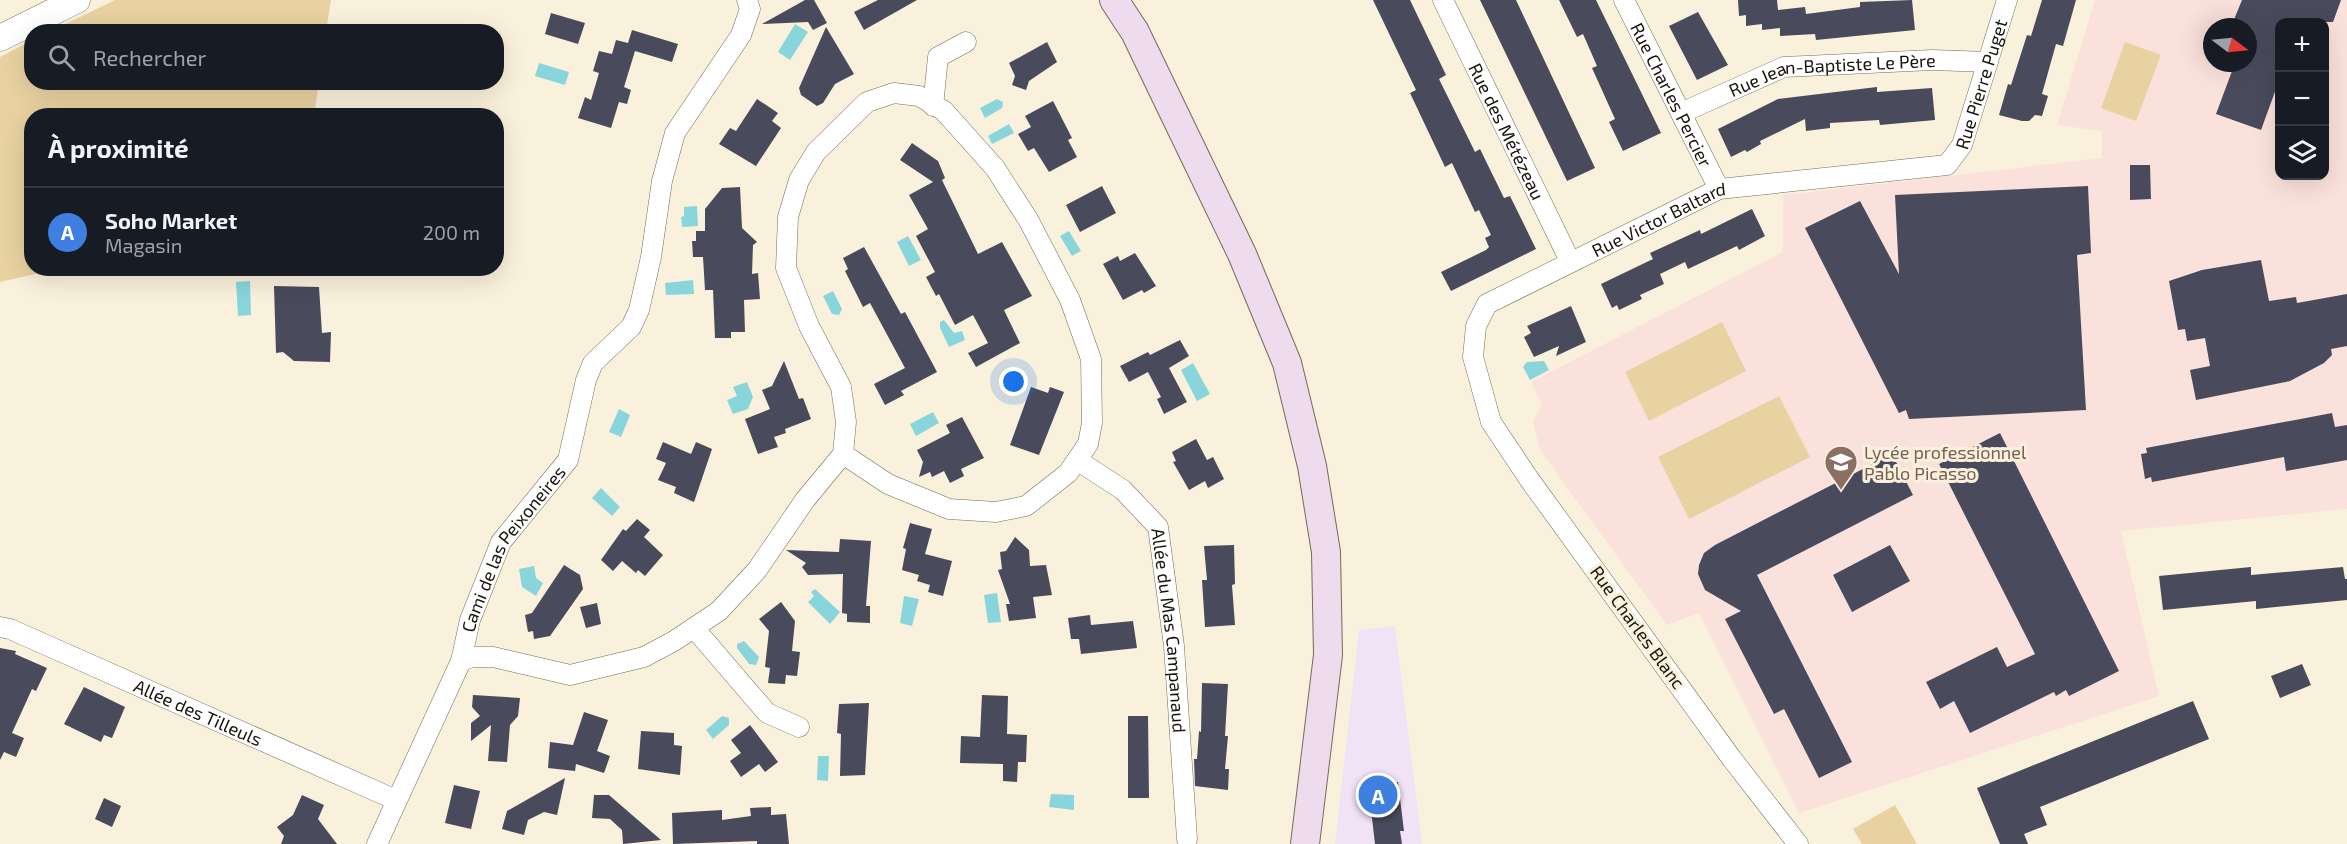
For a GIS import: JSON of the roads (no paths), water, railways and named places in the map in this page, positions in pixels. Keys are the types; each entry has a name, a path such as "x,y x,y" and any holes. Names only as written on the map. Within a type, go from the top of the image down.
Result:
{"main road":[{"path":"1114,0 1151,64 1242,254 1287,363 1312,466 1326,552 1328,655 1305,844"},
{"path":"1136,0 1206,132 1260,246 1296,340 1328,454 1344,557 1345,639 1335,762 1322,844"}],"street":[{"path":"28,24 77,0"},
{"name":"Cami de las Peixoneires","path":"377,844 461,661 470,620 501,542 568,460 586,380 593,363 631,327 639,310 651,257 662,181 675,133 741,35 750,9 747,0"},
{"name":"Rue des Métézeau","path":"1443,0 1570,261"},
{"name":"Rue Charles Percier","path":"1624,0 1719,189"},
{"name":"Rue Pierre Puget","path":"1947,165 1962,145 2007,0"},
{"path":"0,38 24,26"},
{"path":"933,106 938,57 966,42"},
{"name":"Rue Jean-Baptiste Le Père","path":"1681,113 1784,67 1932,60 1988,62"},
{"path":"461,661 472,657 493,657 570,675 644,657 719,611 757,570 805,500 843,454 846,422 841,387 809,327 786,268 788,217 799,180 816,152 867,102 894,93 919,96 944,111 995,168 1029,221 1070,300 1091,359 1092,423 1088,444 1068,473 1026,506 996,512 949,508 888,484 843,454"},
{"name":"Rue Victor Baltard","path":"1486,405 1473,357 1476,326 1487,304 1719,189 1947,165"},
{"name":"Rue Charles Blanc","path":"1486,405 1491,422 1529,479 1732,759 1798,844"},
{"name":"Allée du Mas Campanaud","path":"1077,460 1123,490 1158,527 1174,646 1186,840"},
{"name":"Allée des Tilleuls","path":"0,627 10,629 396,800"},
{"path":"694,628 767,713 799,727"}],"water":[{"path":"795,24 808,32 790,60 778,52"},
{"path":"539,63 569,72 565,85 535,76"},
{"path":"997,99 1003,102 1002,108 985,118 980,108"},
{"path":"1009,124 1014,133 992,144 988,136"},
{"path":"697,206 698,226 682,227 681,217 684,216 684,207"},
{"path":"1069,231 1081,251 1072,256 1060,236"},
{"path":"908,236 921,260 909,266 897,242"},
{"path":"693,280 694,294 666,295 665,283"},
{"path":"250,281 251,315 238,316 236,282"},
{"path":"833,291 842,309 839,315 832,314 823,296"},
{"path":"944,320 954,333 962,331 965,340 949,347 940,328 940,322"},
{"path":"1544,361 1549,370 1530,380 1523,367 1527,362"},
{"path":"1193,363 1210,394 1197,401 1181,370"},
{"path":"747,382 753,397 748,409 733,414 727,400 737,396 733,387"},
{"path":"619,409 630,415 621,437 609,432"},
{"path":"933,412 939,423 916,436 910,424"},
{"path":"601,488 620,507 612,516 592,498"},
{"path":"534,566 536,578 543,583 536,596 522,587 519,569"},
{"path":"815,589 840,612 830,624 808,602 814,596 811,592"},
{"path":"997,593 1001,622 988,623 984,595"},
{"path":"904,596 919,599 912,626 900,623"},
{"path":"744,641 759,657 756,665 749,664 737,648 737,644"},
{"path":"722,716 729,718 729,725 713,739 706,730"},
{"path":"818,756 829,756 828,781 817,780"},
{"path":"1051,794 1074,795 1074,810 1049,807"}],"place":[{"name":"Lycée professionnel Pablo Picasso","path":"1841,491"},
{"name":"Soho Market","path":"1378,795"}]}
